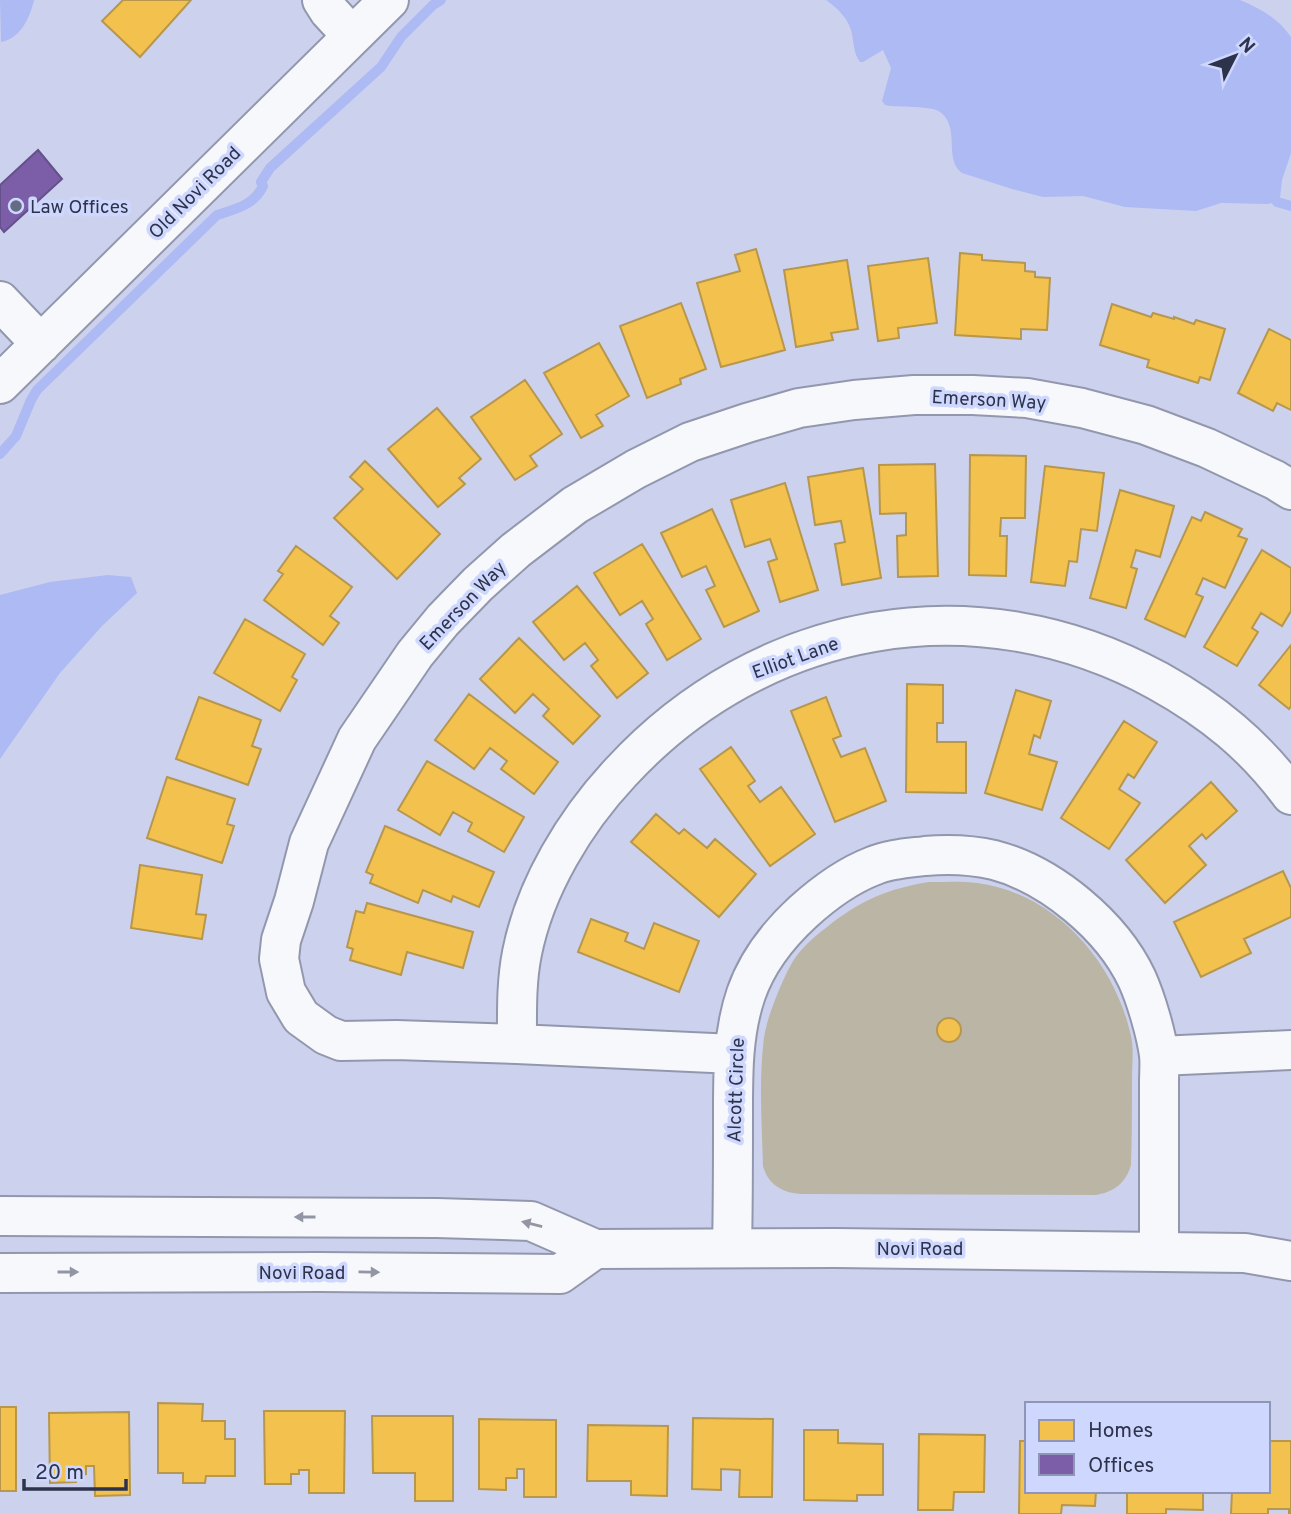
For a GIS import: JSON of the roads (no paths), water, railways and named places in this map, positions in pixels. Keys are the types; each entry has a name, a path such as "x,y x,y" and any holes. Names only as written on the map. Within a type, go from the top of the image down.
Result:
{"street":[{"path":"322,0 352,36"},
{"name":"Old Novi Road","path":"0,384 390,0"},
{"path":"0,301 41,344"},
{"name":"Emerson Way","path":"734,1054 517,1044 341,1041 326,1035 301,1017 286,992 279,958 281,940 309,843 357,739 415,654 478,584 516,550 575,505 636,469 690,442 799,408 854,400 914,395 1027,398 1082,408 1146,425 1207,448 1291,490"},
{"name":"Elliot Lane","path":"517,1044 517,982 530,922 544,887 576,827 602,792 655,736 683,714 725,686 770,663 815,646 892,629 957,625 1038,634 1086,648 1135,668 1205,710 1252,749 1291,795"},
{"name":"Alcott Circle","path":"732,1247 734,1054 738,1020 758,967 793,921 845,880 874,865 905,858 942,855 979,857 1012,866 1044,881 1092,919 1112,940 1133,972 1145,1000 1159,1056 1159,1251"},
{"path":"1159,1056 1291,1050"},
{"name":"Novi Road","path":"0,1216 409,1217 531,1221 595,1248 1159,1251 1245,1253 1291,1261"},
{"name":"Novi Road","path":"1245,1253 1291,1233"},
{"name":"Novi Road","path":"0,1273 560,1274 595,1248"}],"water":[{"path":"0,0 34,0 23,27 14,37 1,42"},
{"path":"826,0 1240,0 1268,15 1291,37 1291,153 1282,180 1280,198 1277,202 1268,204 1221,203 1196,211 1125,207 1083,196 1043,197 962,173 956,167 950,126 946,118 940,112 929,108 885,105 882,101 891,68 883,50 860,62 847,21"},
{"path":"108,575 131,577 137,593 102,626 60,673 0,759 0,595 50,582"}],"waterway":[{"path":"0,454 16,436 37,390 217,215 255,198 270,168 381,67 401,37 441,0"},
{"path":"1277,202 1291,206"}],"place":[{"name":"Law Offices","path":"16,206"}]}
